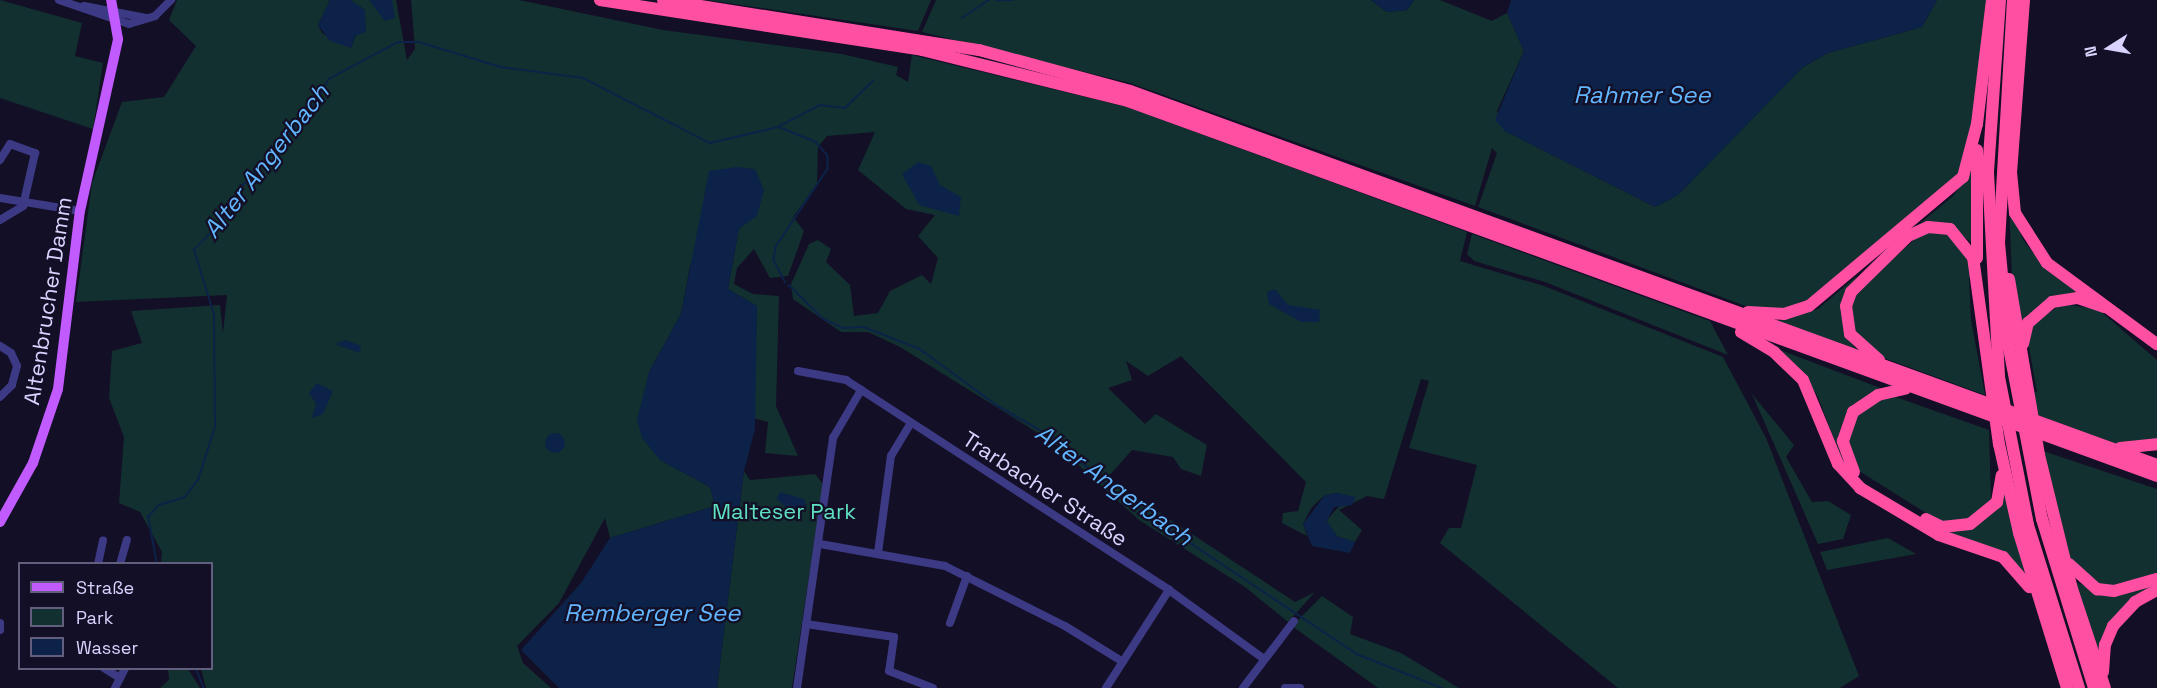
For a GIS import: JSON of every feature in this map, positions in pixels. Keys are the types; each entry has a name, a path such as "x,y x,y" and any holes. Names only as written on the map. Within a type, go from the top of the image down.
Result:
{"highway":[{"path":"600,0 1028,73 1139,105 1457,213"},
{"path":"663,0 921,39 1030,62 1196,113 1916,389 2045,425 2157,465"},
{"path":"1719,313 1784,314 1821,299 1956,185 1968,165 1977,124 1992,0"},
{"path":"2000,0 1988,173 1999,378 2028,525 2079,688"},
{"path":"2013,0 2001,182 2003,294 2027,456 2094,688"},
{"path":"2024,0 2011,172 2015,213 2047,263 2157,344"},
{"path":"1977,124 1977,284"},
{"path":"2001,182 2022,357 2057,533 2106,688"},
{"path":"1898,372 1860,346 1851,334 1846,306 1857,282 1908,236 1942,227 1969,246 1977,284 1999,444 2002,484 1996,502 1970,524 1942,527 1881,493 1846,460 1846,426 1853,412 1878,394 1916,389"},
{"path":"2022,357 2028,323 2036,314 2052,302 2078,298 2100,305 2157,353"},
{"path":"1719,313 1898,372 2048,439 2157,478"},
{"path":"1719,313 1774,352 1803,380 1838,464 1855,483 1939,535 2003,557 2022,573 2039,606"},
{"path":"1999,444 2039,606 2067,688"},
{"path":"2100,446 2138,449 2157,444"},
{"path":"2057,533 2074,574 2097,589 2114,591 2157,579"},
{"path":"2106,688 2103,659 2113,626 2135,602 2157,590"}],"main road":[{"name":"Altenbrucher Damm","path":"0,522 33,463 58,389 80,211 111,78 114,18 111,0"}],"street":[{"path":"59,0 114,18 150,18 171,0"},
{"path":"76,5 94,0"},
{"path":"0,160 10,144 35,153 23,206 0,219"},
{"path":"0,198 23,206 80,211"},
{"path":"0,346 17,366 12,385 0,397"},
{"name":"Trarbacher Straße","path":"798,371 830,373 861,390 1169,590 1264,659"},
{"path":"797,688 820,544 832,438 861,390"},
{"path":"878,553 891,456 911,423"},
{"path":"121,562 127,540"},
{"path":"98,562 103,541"},
{"path":"820,544 927,560 967,576 1065,626 1123,662"},
{"path":"950,623 967,576"},
{"path":"1106,688 1169,590"},
{"path":"1243,688 1294,621"},
{"path":"0,623 0,630"},
{"path":"806,624 894,637 889,671 933,688"},
{"path":"106,670 120,678"},
{"path":"115,688 124,670"},
{"path":"1286,688 1300,688"}],"green space":[{"path":"0,0 82,23 75,56 103,63 93,129 0,98"},
{"path":"177,0 330,0 318,25 322,33 351,48 365,10 350,0 396,0 407,60 415,49 411,0 519,0 663,30 842,54 898,67 896,75 908,82 912,55 1127,107 1467,232 1460,261 1544,286 1723,357 1766,438 1859,676 1840,688 1618,688 1440,543 1449,528 1461,528 1477,465 1409,448 1429,381 1421,379 1384,499 1367,496 1339,510 1362,530 1355,542 1337,536 1326,521 1342,503 1338,493 1325,495 1312,507 1303,524 1307,536 1282,523 1283,513 1298,511 1306,482 1181,356 1148,376 1126,361 1132,380 1108,388 1145,424 1156,414 1207,445 1201,476 1181,469 1173,457 1132,450 1107,478 1295,602 1315,592 1288,622 1245,587 1139,520 1054,443 900,347 868,332 841,332 793,299 791,284 809,244 818,240 831,249 826,262 850,285 854,316 878,313 890,291 922,275 931,284 938,258 918,236 935,215 906,209 858,170 875,132 827,136 818,147 817,184 793,217 804,231 788,276 770,278 754,249 737,268 734,284 753,294 779,296 776,406 798,456 765,453 768,422 753,418 757,306 728,289 739,229 764,190 690,266 681,314 649,372 660,460 710,487 715,506 610,538 605,518 559,603 517,646 523,663 551,688 206,688 201,670 213,670 213,562 161,562 162,552 140,512 119,503 124,437 109,398 112,351 142,343 131,311 220,305 223,333 227,295 76,302 92,183 122,102 164,97 196,46 169,20"},
{"path":"707,0 931,0 918,31"},
{"path":"936,0 1371,0 1387,12 1407,10 1414,0 1440,0 1492,21 1507,13 1524,51 1497,111 1505,131 1655,207 1678,195 1803,67 1828,53 1922,27 1937,0 1988,0 1969,147 1960,175 1807,304 1794,310 1751,308 1478,207 1497,153 1492,148 1475,206 1130,83 922,32"},
{"path":"1974,168 1974,244 1943,223 1911,231 1953,196"},
{"path":"2009,203 2023,240 2043,265 2078,293 2022,326 2012,278"},
{"path":"1923,232 1943,232 1961,242 1973,273 1969,278 1971,320 1985,395 1876,355 1854,333 1851,305 1856,292"},
{"path":"1472,234 1710,321 1728,355 1545,282 1474,261 1467,254"},
{"path":"1858,275 1847,292 1849,340 1856,349 1777,321 1818,309"},
{"path":"2062,304 2098,309 2157,360 2157,441 2124,447 2035,414 2031,393 2037,392 2028,342 2032,324"},
{"path":"1772,347 1883,389 1850,410 1842,425 1838,442 1845,468 1818,397 1806,378"},
{"path":"1752,394 1794,445 1786,457 1812,502 1828,501 1851,515 1843,539 1818,544"},
{"path":"1893,396 1989,430 1991,500 1967,521 1939,521 1859,471 1848,447 1854,419 1880,399"},
{"path":"2043,451 2157,489 2157,577 2133,585 2097,586 2070,561"},
{"name":"Malteser Park","path":"744,471 750,480 815,474 823,484 792,688 717,688"},
{"path":"2005,492 2026,574 2004,554 1941,530 1955,531"},
{"path":"1888,538 1916,554 1827,570 1820,552"},
{"path":"2073,581 2113,597 2157,585 2118,612 2098,659"},
{"path":"1322,596 1353,617 1350,634 1401,653 1459,688 1378,688 1292,626"},
{"path":"168,670 189,670 200,688 160,688 169,680"}],"water":[{"path":"330,0 350,0 365,10 366,32 355,36 351,48 330,41 318,25"},
{"path":"369,0 392,0 395,18 385,21"},
{"path":"1371,0 1414,0 1407,10 1387,12"},
{"name":"Rahmer See","path":"1511,0 1937,0 1922,27 1828,53 1803,67 1678,195 1655,207 1505,131 1495,120 1524,51 1507,13"},
{"path":"918,162 931,166 940,185 961,197 959,216 919,205 902,174"},
{"name":"Remberger See","path":"737,167 755,169 764,190 757,216 739,229 728,289 757,306 755,429 744,471 717,688 559,688 521,650 581,583 610,538 715,506 710,487 660,460 642,438 637,420 649,372 681,314 709,171"},
{"path":"1275,289 1288,305 1320,310 1319,322 1301,322 1269,304 1267,292"},
{"path":"346,340 361,346 360,353 335,344"},
{"path":"317,383 333,391 323,414 312,418 316,404 309,393"},
{"path":"555,433 562,436 565,443 562,450 555,453 548,450 545,443 548,436"},
{"path":"780,492 804,499 807,508 795,517 777,499"},
{"path":"1338,493 1356,497 1352,505 1334,507 1327,521 1337,536 1355,542 1350,553 1312,546 1303,524 1325,495"}],"waterway":[{"path":"962,18 989,0"},
{"path":"996,0 1013,0"},
{"name":"Alter Angerbach","path":"157,562 148,517 159,505 185,497 198,480 215,427 214,315 194,250 222,221 243,185 309,113 329,79 398,42 419,42 501,67 583,78 710,143 779,127 816,142 828,156 828,169 776,247 774,260 785,282"},
{"path":"780,126 820,105 845,108 873,81"},
{"name":"Alter Angerbach","path":"789,285 824,319 843,328 864,327 920,349 998,406 1056,439 1117,494 1357,654 1442,688"},
{"name":"Alter Angerbach","path":"197,670 204,688"}]}
